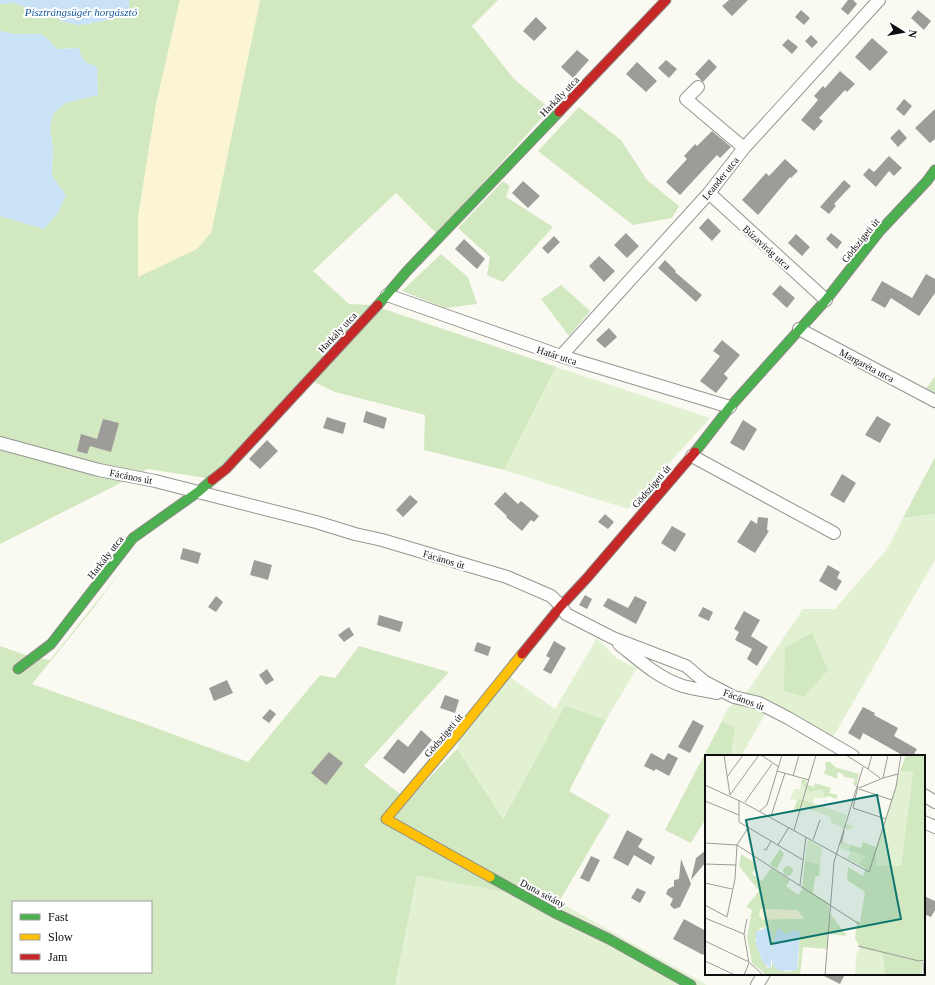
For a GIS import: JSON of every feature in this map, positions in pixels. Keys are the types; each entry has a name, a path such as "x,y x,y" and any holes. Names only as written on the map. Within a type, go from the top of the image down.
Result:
{"street":[{"name":"Harkály utca","path":"18,669 52,644 133,538 198,492 226,469 412,266 666,0"},
{"name":"Leander utca","path":"561,356 708,193 744,148 877,1"},
{"path":"698,86 686,99 744,148"},
{"name":"Gödszigeti út","path":"386,819 460,731 561,606 692,456 730,407 826,300 879,232 931,184 935,170"},
{"name":"Búzavirág utca","path":"708,193 826,300"},
{"name":"Határ utca","path":"387,295 561,356 730,407"},
{"name":"Margaréta utca","path":"799,329 935,401"},
{"name":"Fácános út","path":"0,443 98,470 155,481 316,522 507,577 551,596 561,606 566,614 613,638 686,666 705,682 734,697 759,703 851,755"},
{"path":"692,456 834,533"},
{"path":"613,638 645,666 662,677 683,686 734,697"},
{"path":"925,796 935,802"},
{"name":"Duna sétány","path":"386,819 548,909 609,939 691,985"},
{"path":"925,822 935,827"},
{"path":"758,985 763,975"}],"green space":[{"path":"129,0 180,0 156,105 138,218 138,276 211,233 260,0 498,0 472,26 514,79 550,109 437,234 396,193 313,271 349,304 372,305 556,367 504,470 424,450 425,415 335,392 312,381 218,480 148,469 0,544 0,216 44,229 66,195 52,176 53,148 50,127 53,114 65,103 98,95 97,68 87,63 83,59 79,48 56,49 49,40 41,34 14,34 0,31 0,4 13,3 39,11 47,11 63,22 87,24 107,20 122,13 129,8"},
{"path":"579,107 621,140 647,180 679,206 672,218 633,225 538,151"},
{"path":"503,181 510,186 506,197 553,227 503,282 487,275 490,257 458,228"},
{"path":"441,254 468,277 477,304 445,308 402,291"},
{"path":"561,285 590,311 569,336 541,299"},
{"path":"556,367 710,418 628,509 504,470"},
{"path":"935,376 935,409 918,400"},
{"path":"935,457 935,514 903,518"},
{"path":"935,514 935,560 832,739 772,702 742,755 731,755 735,728 722,721 728,708 745,695 803,609 835,609 887,549 903,518"},
{"path":"122,570 32,684 248,762 320,675 335,678 359,646 449,672 364,766 408,800 457,749 503,819 565,706 606,720 569,791 610,815 559,902 417,876 395,985 0,985 0,646 28,656 50,660"},
{"path":"812,633 828,670 804,697 784,691 785,647"},
{"path":"597,638 617,659 637,668 606,720 565,707 502,820 457,749 460,738 510,677 555,709"},
{"path":"722,721 735,728 731,755 705,755 705,820 691,843 665,830"},
{"path":"417,876 559,902 707,985 395,985"}],"sand":[{"path":"180,0 260,0 211,233 197,249 138,277 138,218 156,105"}],"water":[{"name":"Pisztrángsügér horgásztó","path":"0,0 129,0 129,8 107,20 78,25 63,22 47,11 39,11 13,3 0,4"},
{"name":"Pisztrángsügér horgásztó","path":"0,31 14,34 41,34 57,49 79,48 83,59 97,67 98,95 65,103 53,114 50,127 53,148 52,176 66,195 58,213 44,229 0,216"}],"building":[{"path":"729,0 748,0 732,16 722,6"},
{"path":"848,0 853,0 857,4 848,15 841,9"},
{"path":"801,10 810,18 804,25 795,17"},
{"path":"918,10 931,21 924,30 911,18"},
{"path":"536,17 547,28 534,41 523,31"},
{"path":"811,35 818,42 812,48 805,41"},
{"path":"872,38 888,52 870,71 855,57"},
{"path":"788,39 798,47 792,54 782,45"},
{"path":"577,50 589,60 573,78 561,67"},
{"path":"709,59 717,67 703,82 695,74"},
{"path":"666,60 677,69 669,78 658,68"},
{"path":"637,62 657,81 646,92 626,74"},
{"path":"840,71 855,84 847,92 845,90 819,118 823,121 814,131 801,120 818,100 814,96 823,86 825,88"},
{"path":"904,99 912,106 904,116 896,109"},
{"path":"935,109 935,139 930,143 915,128"},
{"path":"899,129 907,138 898,147 890,138"},
{"path":"712,131 731,147 720,158 717,155 680,195 666,182 687,159 684,156 695,144 697,146"},
{"path":"889,156 902,168 894,176 889,171 876,187 863,175 869,168 874,172"},
{"path":"785,159 798,171 791,178 790,177 758,215 742,200 766,173 769,176"},
{"path":"844,180 851,186 834,204 836,206 829,214 820,207"},
{"path":"523,181 540,196 528,208 512,193"},
{"path":"708,218 721,231 712,241 699,228"},
{"path":"626,233 639,246 627,258 614,245"},
{"path":"831,233 842,242 837,249 826,239"},
{"path":"796,234 810,247 802,256 788,243"},
{"path":"554,236 560,242 548,254 542,248"},
{"path":"464,239 485,259 477,269 455,249"},
{"path":"599,256 615,271 604,282 589,266"},
{"path":"665,260 676,271 675,272 702,295 696,302 658,268"},
{"path":"926,274 935,279 935,293 919,316 891,298 885,308 871,300 882,281 912,298"},
{"path":"780,285 795,298 787,308 772,294"},
{"path":"609,328 617,337 605,348 596,340"},
{"path":"722,340 740,355 724,374 728,378 716,393 700,381 720,356 713,351"},
{"path":"366,411 387,418 384,429 363,422"},
{"path":"877,416 891,424 880,443 865,435"},
{"path":"327,417 346,423 343,434 323,428"},
{"path":"103,419 119,423 111,452 90,446 87,454 77,451 81,434 97,439"},
{"path":"743,420 757,429 744,451 730,443"},
{"path":"267,440 278,451 260,469 249,459"},
{"path":"842,474 856,483 844,503 830,495"},
{"path":"505,492 518,504 521,501 539,516 534,522 531,520 522,531 494,504"},
{"path":"410,495 418,502 403,517 396,510"},
{"path":"605,514 614,522 608,529 598,522"},
{"path":"758,517 768,518 767,530 769,531 755,553 737,542 751,520 757,524"},
{"path":"672,526 686,534 675,552 661,543"},
{"path":"183,548 201,553 198,564 180,559"},
{"path":"254,560 272,565 268,580 250,575"},
{"path":"828,565 840,572 837,578 842,581 836,591 819,581"},
{"path":"585,595 592,599 587,609 579,605"},
{"path":"216,596 223,602 216,612 208,607"},
{"path":"635,596 647,602 636,624 603,606 608,598 628,608"},
{"path":"703,607 713,612 709,621 698,616"},
{"path":"744,611 760,620 751,636 768,647 757,666 747,659 752,649 735,640 739,632 734,629"},
{"path":"379,615 403,622 400,632 377,625"},
{"path":"349,627 354,635 344,642 338,635"},
{"path":"554,641 566,648 551,674 543,670 550,658 546,656"},
{"path":"477,642 491,647 488,656 474,651"},
{"path":"267,669 274,680 266,685 259,675"},
{"path":"227,680 233,693 214,701 209,688"},
{"path":"445,695 459,700 455,713 440,708"},
{"path":"863,707 875,713 874,715 898,728 894,736 917,749 914,755 902,755 863,733 860,740 848,733"},
{"path":"270,709 276,714 269,723 262,718"},
{"path":"693,720 704,726 690,753 678,747"},
{"path":"421,730 432,740 404,774 383,758 398,739 408,747"},
{"path":"329,752 343,763 326,785 311,773"},
{"path":"651,753 664,760 668,753 678,758 669,776 656,769 654,771 644,766"},
{"path":"627,830 643,839 638,847 655,857 651,865 634,855 628,866 613,858"},
{"path":"705,851 705,863 691,880 696,858"},
{"path":"591,856 600,860 589,882 580,878"},
{"path":"681,859 691,884 680,907 674,909 670,905 673,899 666,894 668,889 674,886 674,880 679,879"},
{"path":"637,888 646,892 640,903 631,898"},
{"path":"925,896 935,901 935,910 931,917 925,914"},
{"path":"684,919 705,930 705,952 703,955 673,939"},
{"path":"822,975 844,975 840,984"}],"traffic: fast":[{"path":"378,305 407,271 559,112"},
{"path":"695,452 730,407 826,300 879,232 927,181 935,170"},
{"path":"18,669 51,644 133,538 198,492 212,480"},
{"path":"490,877 555,913 609,939 691,985"}],"traffic: slow":[{"path":"490,877 386,819 522,654"}],"traffic: jam":[{"path":"559,112 666,0"},
{"path":"212,480 226,469 378,305"},
{"path":"522,654 561,606 587,578 695,452"}]}
